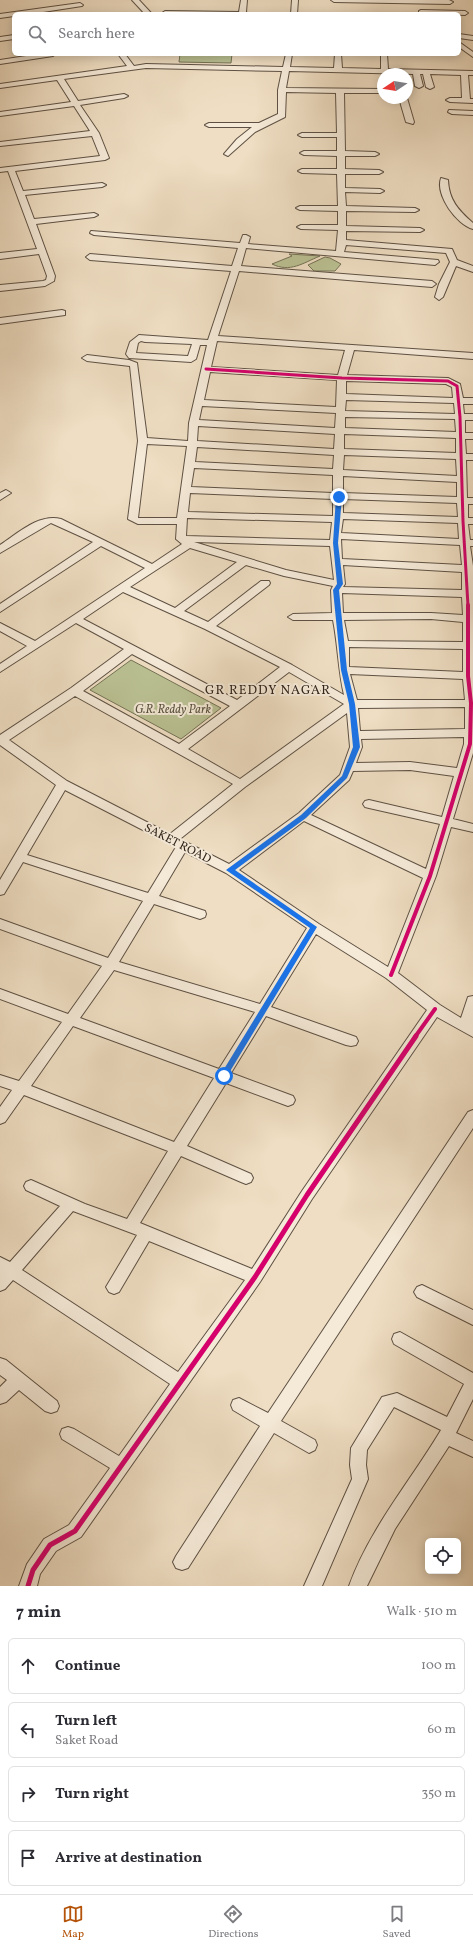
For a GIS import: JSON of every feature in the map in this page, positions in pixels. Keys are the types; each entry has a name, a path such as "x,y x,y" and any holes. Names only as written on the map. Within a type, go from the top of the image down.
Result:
{"street":[{"path":"137,0 146,12"},
{"path":"242,12 244,0"},
{"path":"294,12 296,0"},
{"path":"334,0 407,0 450,2"},
{"path":"407,0 421,12"},
{"path":"29,12 80,5"},
{"path":"445,12 468,11"},
{"path":"0,16 12,14"},
{"path":"461,36 473,38"},
{"path":"0,39 12,37"},
{"path":"0,62 40,56"},
{"path":"123,56 132,67"},
{"path":"228,154 236,142 258,125 282,115 282,90 289,56"},
{"path":"338,56 338,70"},
{"path":"384,56 385,68"},
{"path":"0,86 169,63 286,69 377,71"},
{"path":"413,71 473,73"},
{"path":"416,71 419,86"},
{"path":"426,71 430,87"},
{"path":"450,100 469,101 464,72"},
{"path":"0,170 105,158 95,133 60,79"},
{"path":"282,90 377,91"},
{"path":"340,91 340,172 342,209 342,242 340,253"},
{"path":"0,114 124,96"},
{"path":"406,104 410,122"},
{"path":"452,112 473,113"},
{"path":"210,125 258,125"},
{"path":"0,144 95,133"},
{"path":"302,135 340,135"},
{"path":"304,153 375,154"},
{"path":"0,288 50,281 51,276 40,251 22,193 11,169"},
{"path":"302,171 378,172"},
{"path":"444,180 444,187 449,207 473,227"},
{"path":"22,193 102,184"},
{"path":"341,190 380,190"},
{"path":"300,208 415,210"},
{"path":"31,222 94,215"},
{"path":"301,227 420,230"},
{"path":"94,233 245,241 340,253 435,262"},
{"path":"185,542 183,518 185,490 190,465 194,423 213,341 245,241"},
{"path":"342,242 443,250 452,253 454,262 443,284 439,297"},
{"path":"0,256 40,251"},
{"path":"90,257 432,284"},
{"path":"454,262 473,269"},
{"path":"0,321 62,313"},
{"path":"197,342 191,359 132,356 131,354 134,342 139,338 197,342 213,341 350,348 473,356"},
{"path":"230,870 303,816 345,777 356,747 352,704 344,670 343,644 338,616 338,562 336,540 339,497 338,474 342,378 350,348"},
{"path":"87,358 129,363 134,365 143,441 133,519 138,522 183,518 338,518 468,521"},
{"path":"206,369 342,378 448,381 457,386 463,480 468,501 471,618 470,676 472,703 470,744 430,876 390,975"},
{"path":"341,397 473,401"},
{"path":"198,403 340,412 473,417"},
{"path":"194,423 340,432 473,436"},
{"path":"143,441 340,452 473,457"},
{"path":"190,465 463,480"},
{"path":"185,490 339,497 397,497 468,501"},
{"path":"0,550 44,522 51,520 153,568"},
{"path":"0,669 153,568 185,542 336,540 469,543"},
{"path":"0,609 100,542"},
{"path":"185,542 338,587 470,594"},
{"path":"176,612 246,560"},
{"path":"338,562 470,569"},
{"path":"209,627 265,584"},
{"path":"123,588 209,627 288,667 352,704 453,705 472,703"},
{"path":"293,617 431,616 471,618"},
{"path":"76,620 130,650 238,705"},
{"path":"0,626 35,646"},
{"path":"343,644 471,646"},
{"path":"0,740 75,691 130,650"},
{"path":"180,749 288,667"},
{"path":"344,670 470,676"},
{"path":"75,691 241,784"},
{"path":"171,840 241,784 352,704"},
{"path":"355,735 470,733"},
{"name":"SAKET ROAD","path":"0,740 63,784 230,870 314,927 390,975 435,1009 469,1029"},
{"path":"349,767 410,766 461,773"},
{"path":"0,891 6,870 20,857 63,784"},
{"path":"369,804 473,828"},
{"path":"303,816 430,876"},
{"path":"0,1118 111,964 183,846"},
{"path":"20,857 200,914"},
{"path":"0,924 111,964 264,1010 351,1041"},
{"path":"130,1226 224,1076 314,927"},
{"path":"0,994 288,1100"},
{"path":"469,1029 473,1001"},
{"path":"28,1586 33,1570 50,1545 75,1531 179,1381 255,1277 307,1195 435,1009"},
{"path":"0,1080 178,1149 246,1178"},
{"path":"182,1562 473,1116"},
{"path":"31,1186 70,1204 130,1226 255,1277"},
{"path":"0,1284 6,1268 70,1204"},
{"path":"114,1287 146,1233"},
{"path":"6,1268 179,1381"},
{"path":"422,1292 473,1318"},
{"path":"358,1586 362,1575 389,1523 448,1431 473,1382 400,1339"},
{"path":"0,1365 51,1406"},
{"path":"0,1397 18,1380"},
{"path":"313,1586 360,1480 358,1448 388,1402 397,1400 448,1431 473,1449"},
{"path":"239,1405 308,1445"},
{"path":"68,1434 120,1466"}],"green space":[{"path":"180,56 232,56 231,63 179,62"},
{"path":"289,254 320,256 302,264 285,268 272,264 292,256"},
{"path":"325,257 341,264 335,271 314,271 308,265"},
{"name":"G.R. Reddy Park","path":"131,660 221,708 181,739 90,690"}],"cycle path":[{"path":"206,369 342,378 448,381 457,386 460,417 463,521 467,568 469,646 468,676 471,703 470,744 430,876 391,975"},
{"path":"28,1586 33,1570 50,1545 75,1531 255,1277 307,1195 435,1009"}],"district":[{"name":"GR REDDY NAGAR","path":"268,689"}],"route":[{"path":"224,1076 314,927 230,870 303,816 345,777 356,747 352,704 344,670 343,644 338,616 336,590 340,584 335,543 339,497"}]}
